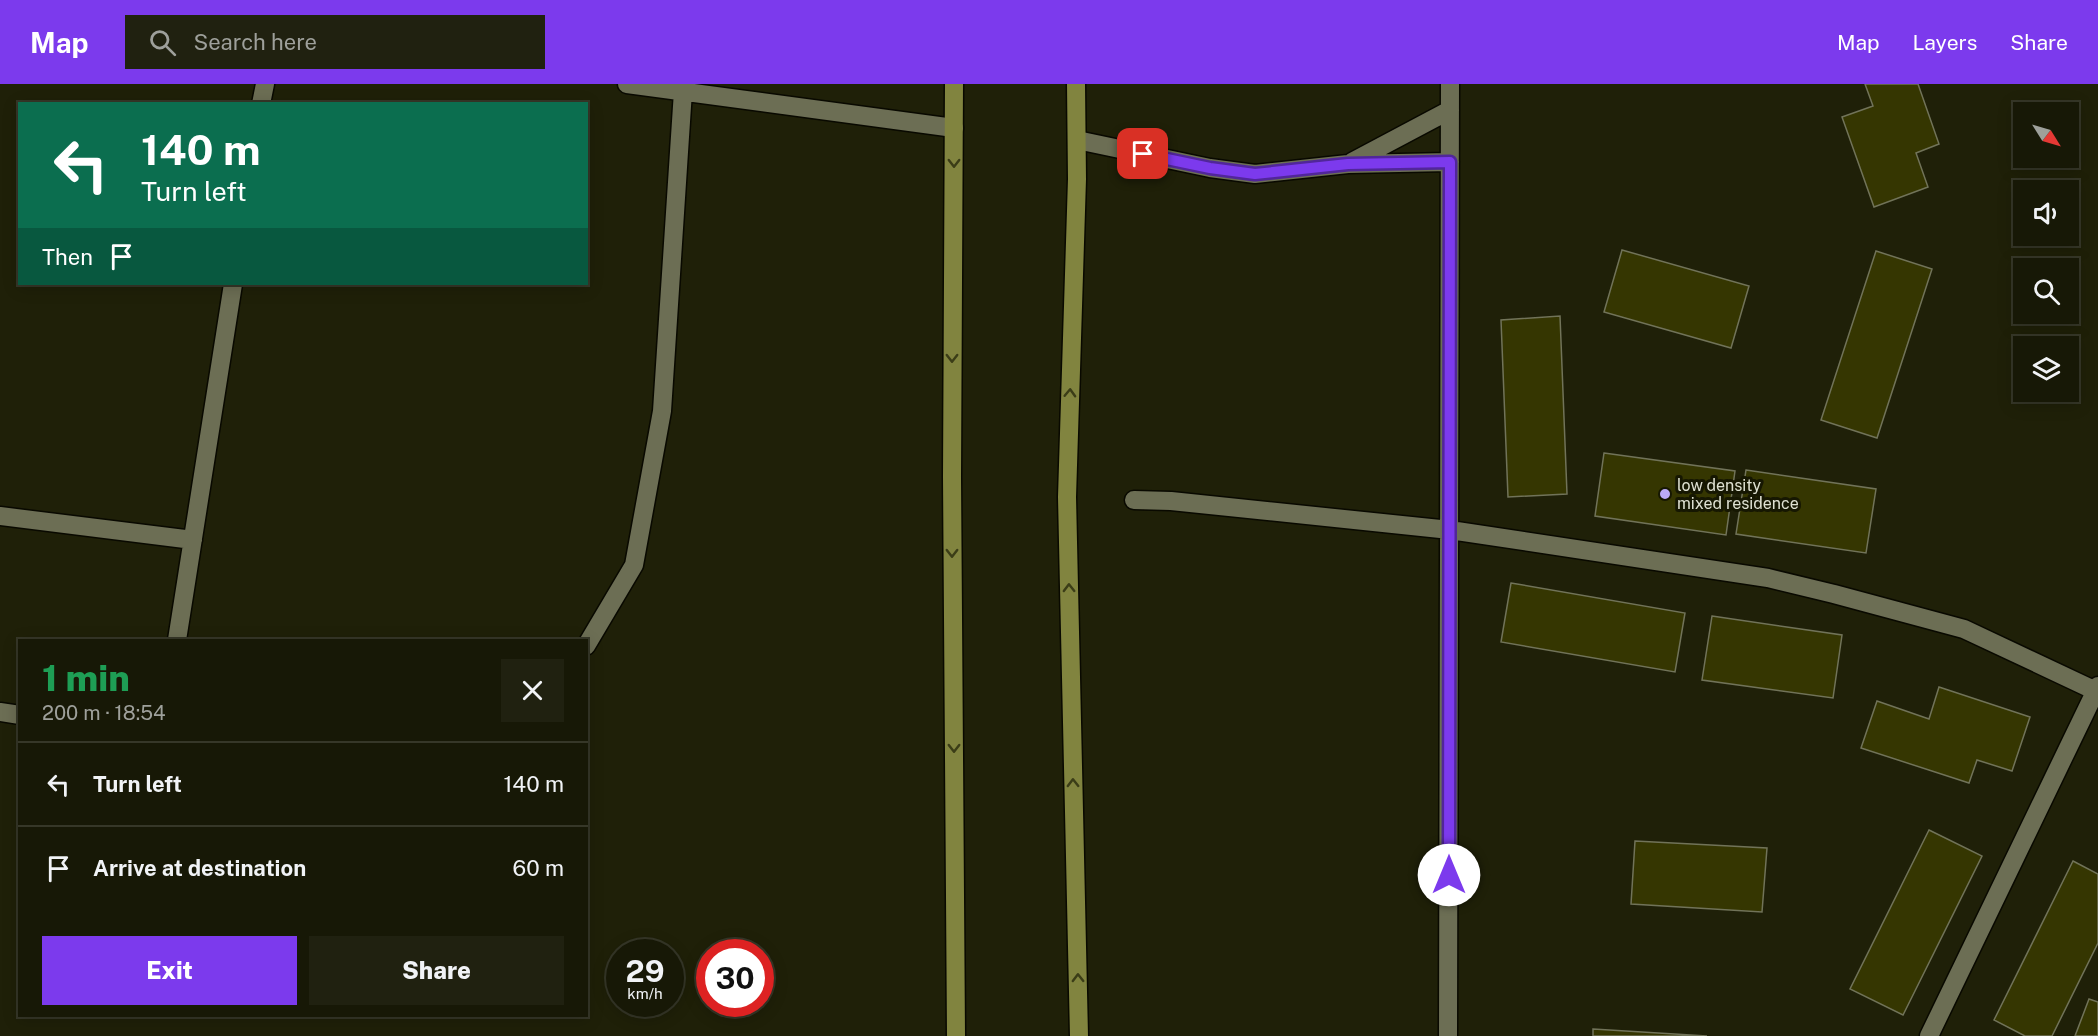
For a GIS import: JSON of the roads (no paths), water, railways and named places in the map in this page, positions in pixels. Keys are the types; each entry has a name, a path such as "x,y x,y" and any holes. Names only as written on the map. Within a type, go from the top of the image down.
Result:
{"main road":[{"path":"954,84 952,489 956,1036"},
{"path":"1076,84 1077,179 1067,496 1079,1036"}],"street":[{"path":"261,102 264,84"},
{"path":"627,84 954,128"},
{"path":"1448,1036 1450,84"},
{"path":"588,643 634,565 662,411 683,92"},
{"path":"1348,164 1450,110"},
{"path":"1077,140 1210,168 1255,174 1348,164 1450,162"},
{"path":"177,639 233,285"},
{"path":"1134,500 1171,501 1450,530 1768,578 1964,629 2097,690 1929,1036"},
{"path":"0,516 193,540"},
{"path":"0,712 18,715"}],"place":[{"name":"low density mixed residence","path":"1665,494"}]}
